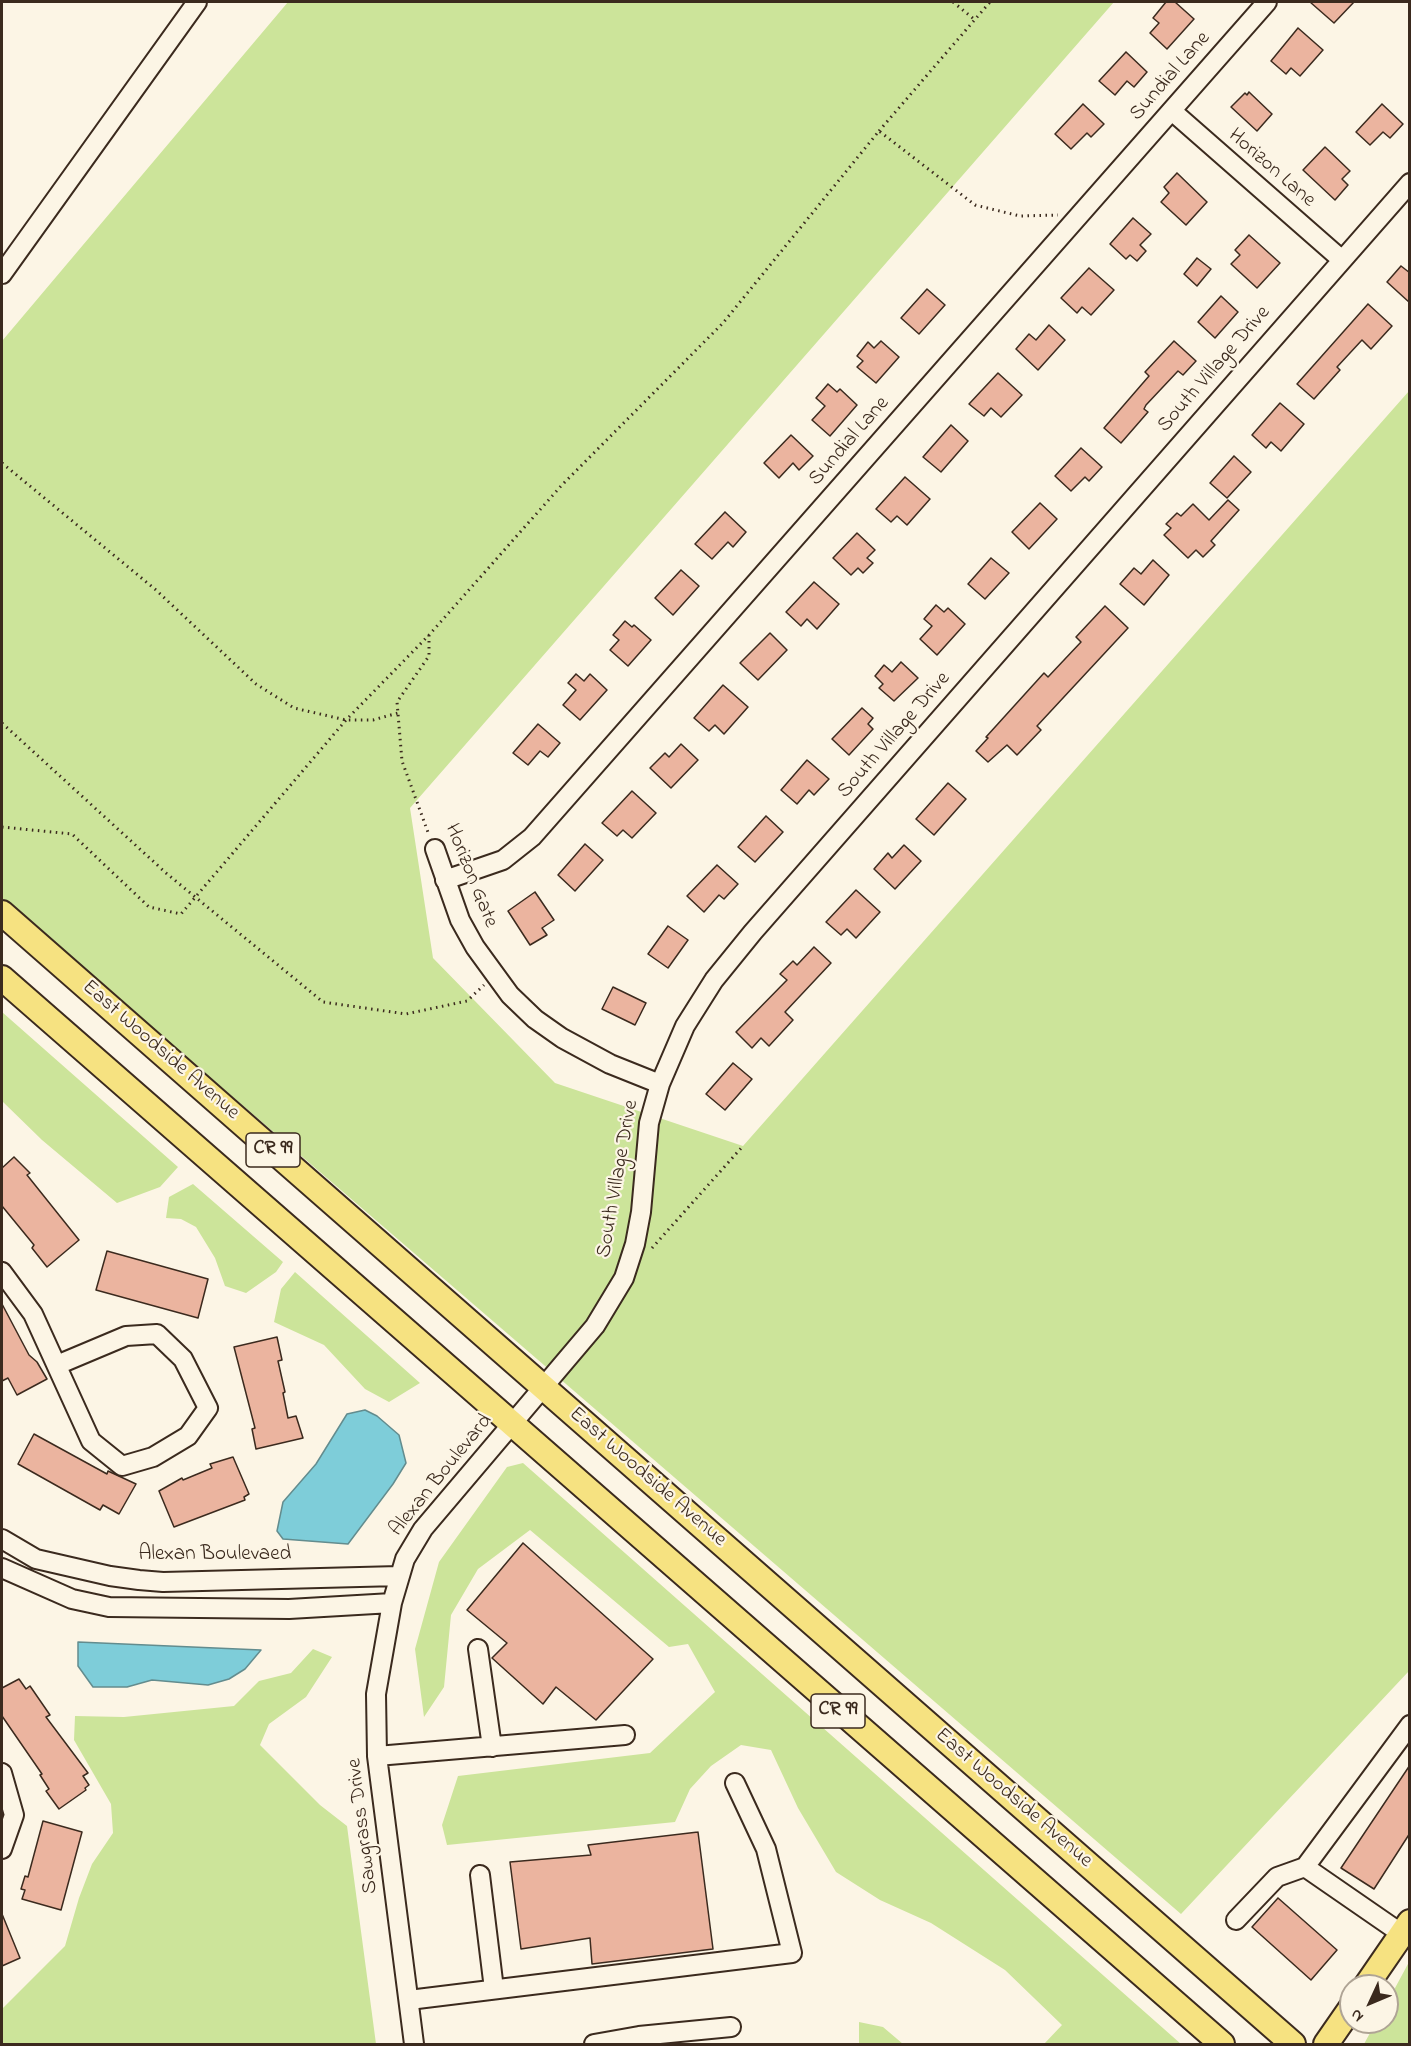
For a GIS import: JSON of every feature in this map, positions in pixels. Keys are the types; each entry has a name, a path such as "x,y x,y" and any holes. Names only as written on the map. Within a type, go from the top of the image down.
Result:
{"main road":[{"name":"East Woodside Avenue","path":"2,913 1293,2044"},
{"name":"CR 99","path":"2,978 1222,2044"},
{"path":"1374,1974 1406,1928"},
{"path":"1326,2044 1339,2025"}],"street":[{"path":"2,274 197,2"},
{"name":"Sundial Lane","path":"445,880 503,860 532,837 1267,2"},
{"name":"Horizon Lane","path":"1172,111 1342,260"},
{"name":"South Village Drive","path":"544,1387 595,1326 624,1278 635,1244 649,1123 660,1084 686,1026 731,959 1410,183"},
{"name":"Horizon Gate","path":"435,849 460,920 494,974 535,1019 562,1038 610,1064 660,1084"},
{"path":"2,1272 33,1314 91,1441 122,1466 153,1457 188,1436 207,1408 183,1359 157,1334 126,1336 57,1365"},
{"name":"Alexan Boulevard","path":"392,1603 399,1576 413,1543 544,1387"},
{"name":"Alexan Boulevaed","path":"2,1539 36,1559 138,1580 163,1582 399,1576"},
{"path":"2,1568 72,1599 109,1607 289,1609 392,1603"},
{"path":"138,1580 138,1607"},
{"name":"Sawgrass Drive","path":"392,1603 376,1694 377,1756 414,2044"},
{"path":"478,1649 492,1746"},
{"path":"1236,1920 1277,1877 1305,1867 1410,1725"},
{"path":"377,1756 625,1735"},
{"path":"2,1773 14,1815 2,1849"},
{"path":"409,2000 792,1953 766,1849 735,1783"},
{"path":"1305,1867 1406,1928"},
{"path":"480,1875 494,1989"},
{"path":"594,2044 639,2036 732,2026"}],"path":[{"path":"953,2 974,19"},
{"path":"2,827 72,834 149,907 181,914 346,720 429,635 561,486 723,323 879,131 990,2"},
{"path":"879,131 975,205 1020,216 1080,214"},
{"path":"2,463 156,590 255,684 294,708 346,720 373,720 398,712"},
{"name":"Horizon Gate","path":"429,635 429,656 397,702 402,761 435,849"},
{"path":"2,723 196,898 323,1002 406,1014 467,1001 494,974"},
{"path":"648,1252 743,1146"}],"green space":[{"path":"288,2 1114,2 410,808 433,958 555,1083 743,1146 1409,391 1409,1671 1181,1914 2,898 2,341"},
{"path":"2,1012 178,1167 160,1187 117,1203 42,1140 2,1101"},
{"path":"193,1184 283,1262 276,1272 246,1293 225,1286 215,1258 196,1227 181,1219 166,1218 169,1197"},
{"path":"295,1272 420,1383 389,1402 365,1389 324,1345 274,1322 281,1289"},
{"path":"523,1463 1181,2044 1044,2044 1062,2025 1005,1970 931,1923 880,1900 836,1872 798,1808 771,1750 741,1745 711,1766 690,1789 675,1822 447,1845 442,1825 458,1776 650,1753 715,1692 688,1644 669,1647 530,1530 478,1569 451,1615 444,1687 424,1717 415,1649 439,1562 507,1467"},
{"path":"313,1649 332,1657 306,1697 269,1724 260,1745 320,1805 347,1826 376,2044 2,2044 2,2009 65,1946 92,1864 113,1833 111,1804 74,1740 75,1716 124,1717 234,1706 259,1681 291,1673"},
{"path":"1409,1962 1409,2044 1364,2044 1369,2034 1399,2034 1399,1981"},
{"path":"859,2022 883,2027 903,2044 859,2044"}],"water":[{"path":"365,1410 377,1416 399,1435 406,1463 393,1484 348,1544 283,1539 277,1531 283,1502 316,1464 347,1414"},
{"path":"78,1642 261,1650 245,1669 229,1679 208,1685 152,1680 127,1687 93,1687 78,1666"}],"building":[{"path":"1166,2 1175,2 1194,19 1167,49 1150,33 1159,23 1153,18"},
{"path":"1310,2 1354,2 1334,23"},
{"path":"1298,28 1323,50 1300,76 1291,68 1286,74 1271,61"},
{"path":"1126,52 1147,72 1134,87 1127,81 1115,95 1099,81"},
{"path":"1249,92 1272,114 1257,131 1231,107"},
{"path":"1083,104 1104,124 1091,137 1087,133 1071,149 1055,134"},
{"path":"1382,104 1403,124 1390,138 1383,132 1370,145 1356,132"},
{"path":"1325,147 1350,171 1342,179 1348,185 1335,200 1303,170"},
{"path":"1177,173 1207,202 1186,225 1161,202 1169,193 1164,187"},
{"path":"1133,218 1151,234 1140,245 1146,251 1137,261 1130,255 1126,259 1110,244"},
{"path":"1249,235 1280,263 1257,288 1231,264 1240,255 1235,250"},
{"path":"1197,258 1211,269 1197,286 1184,274"},
{"path":"1401,266 1410,273 1410,303 1387,282"},
{"path":"1089,268 1114,290 1091,315 1082,307 1077,313 1061,298"},
{"path":"927,289 945,305 919,334 901,318"},
{"path":"1221,296 1238,312 1215,338 1198,322"},
{"path":"1368,304 1392,326 1371,349 1362,340 1337,367 1340,370 1314,399 1297,384"},
{"path":"1049,325 1065,340 1038,370 1016,349 1029,334 1036,340"},
{"path":"881,341 899,357 876,383 857,367 863,361 857,356 868,342 874,348"},
{"path":"1174,341 1196,361 1183,375 1178,371 1146,405 1144,409 1148,412 1121,443 1104,428 1149,376 1145,372"},
{"path":"998,373 1022,395 1001,417 991,408 984,416 969,404"},
{"path":"828,384 837,392 840,389 857,405 830,436 812,420 825,406 816,398"},
{"path":"1280,403 1304,424 1281,451 1271,442 1266,448 1252,435"},
{"path":"951,425 968,441 941,472 923,457"},
{"path":"791,435 813,456 799,470 793,463 779,478 764,463"},
{"path":"1081,448 1102,467 1089,481 1085,477 1071,491 1055,476"},
{"path":"1234,456 1251,472 1227,498 1210,483"},
{"path":"905,477 930,499 907,525 897,516 891,522 876,509"},
{"path":"1228,500 1239,510 1211,541 1215,545 1203,557 1196,550 1188,558 1164,535 1171,528 1166,524 1177,513 1181,516 1193,504 1209,520"},
{"path":"1040,503 1057,519 1029,549 1012,532"},
{"path":"725,512 746,532 733,547 728,542 712,559 695,544"},
{"path":"857,533 875,550 867,558 873,563 863,573 858,568 851,575 833,558"},
{"path":"991,558 1009,573 985,599 968,584"},
{"path":"1153,560 1169,575 1144,605 1120,584 1134,568 1141,574"},
{"path":"681,570 699,586 673,615 655,598"},
{"path":"814,582 839,604 817,629 807,619 801,626 786,612"},
{"path":"936,605 944,612 948,608 965,624 937,655 920,639 932,626 924,619"},
{"path":"1105,606 1128,628 1037,726 1041,730 1017,755 1007,745 988,762 976,751 988,738 986,737 1044,673 1048,677 1081,642 1076,637"},
{"path":"625,621 632,627 634,625 651,640 628,666 610,650 619,640 613,635"},
{"path":"770,633 787,650 758,680 740,663"},
{"path":"901,662 918,678 894,701 879,688 883,684 875,676 884,665 892,672"},
{"path":"576,674 584,681 590,674 607,690 580,720 563,705 576,690 568,683"},
{"path":"723,685 748,707 724,734 715,725 709,731 694,718"},
{"path":"862,708 873,718 868,724 873,729 849,755 832,739"},
{"path":"538,724 560,743 548,757 540,751 528,765 513,753"},
{"path":"681,744 698,760 671,788 650,768 665,753 669,757"},
{"path":"807,760 829,779 814,795 809,790 797,804 781,790"},
{"path":"948,783 966,799 934,835 916,819"},
{"path":"632,791 656,813 632,838 623,830 617,836 602,823"},
{"path":"766,816 783,832 755,862 738,847"},
{"path":"585,844 603,860 575,891 558,875"},
{"path":"904,845 921,861 895,889 874,869 888,853 892,858"},
{"path":"717,865 738,884 724,899 719,895 704,912 687,896"},
{"path":"856,890 880,912 856,938 847,929 841,935 826,922"},
{"path":"535,892 554,920 542,928 547,935 530,945 508,911"},
{"path":"668,926 688,940 668,968 648,954"},
{"path":"814,947 831,963 785,1012 793,1020 769,1046 761,1038 752,1048 736,1032 787,980 780,974 793,961 797,965"},
{"path":"613,987 646,1003 635,1025 602,1009"},
{"path":"733,1063 752,1079 725,1110 706,1094"},
{"path":"14,1157 30,1173 27,1175 79,1240 47,1267 32,1248 34,1245 2,1206 2,1168"},
{"path":"107,1251 208,1279 198,1318 96,1290"},
{"path":"2,1304 29,1355 37,1362 47,1379 17,1395 8,1378 2,1381"},
{"path":"277,1337 282,1360 278,1361 288,1418 296,1416 303,1438 256,1449 252,1429 255,1428 234,1347"},
{"path":"34,1434 107,1474 108,1471 136,1484 119,1514 103,1505 100,1510 18,1464"},
{"path":"233,1457 249,1494 244,1497 245,1500 174,1527 159,1491 182,1478 183,1480 212,1468 210,1464"},
{"path":"523,1543 653,1659 596,1720 556,1687 543,1704 492,1658 507,1643 467,1610"},
{"path":"19,1679 26,1689 30,1686 50,1715 46,1717 88,1773 83,1776 89,1785 85,1788 86,1790 59,1809 46,1791 49,1789 40,1775 42,1774 2,1716 2,1688"},
{"path":"1410,1765 1410,1833 1374,1889 1341,1868"},
{"path":"43,1821 82,1832 61,1910 22,1899 25,1890 21,1889 25,1876 28,1877"},
{"path":"698,1832 713,1949 592,1964 590,1938 521,1949 510,1862 591,1855 588,1845"},
{"path":"1278,1898 1337,1950 1311,1980 1252,1927"},
{"path":"2,1914 20,1958 2,1966"}]}
